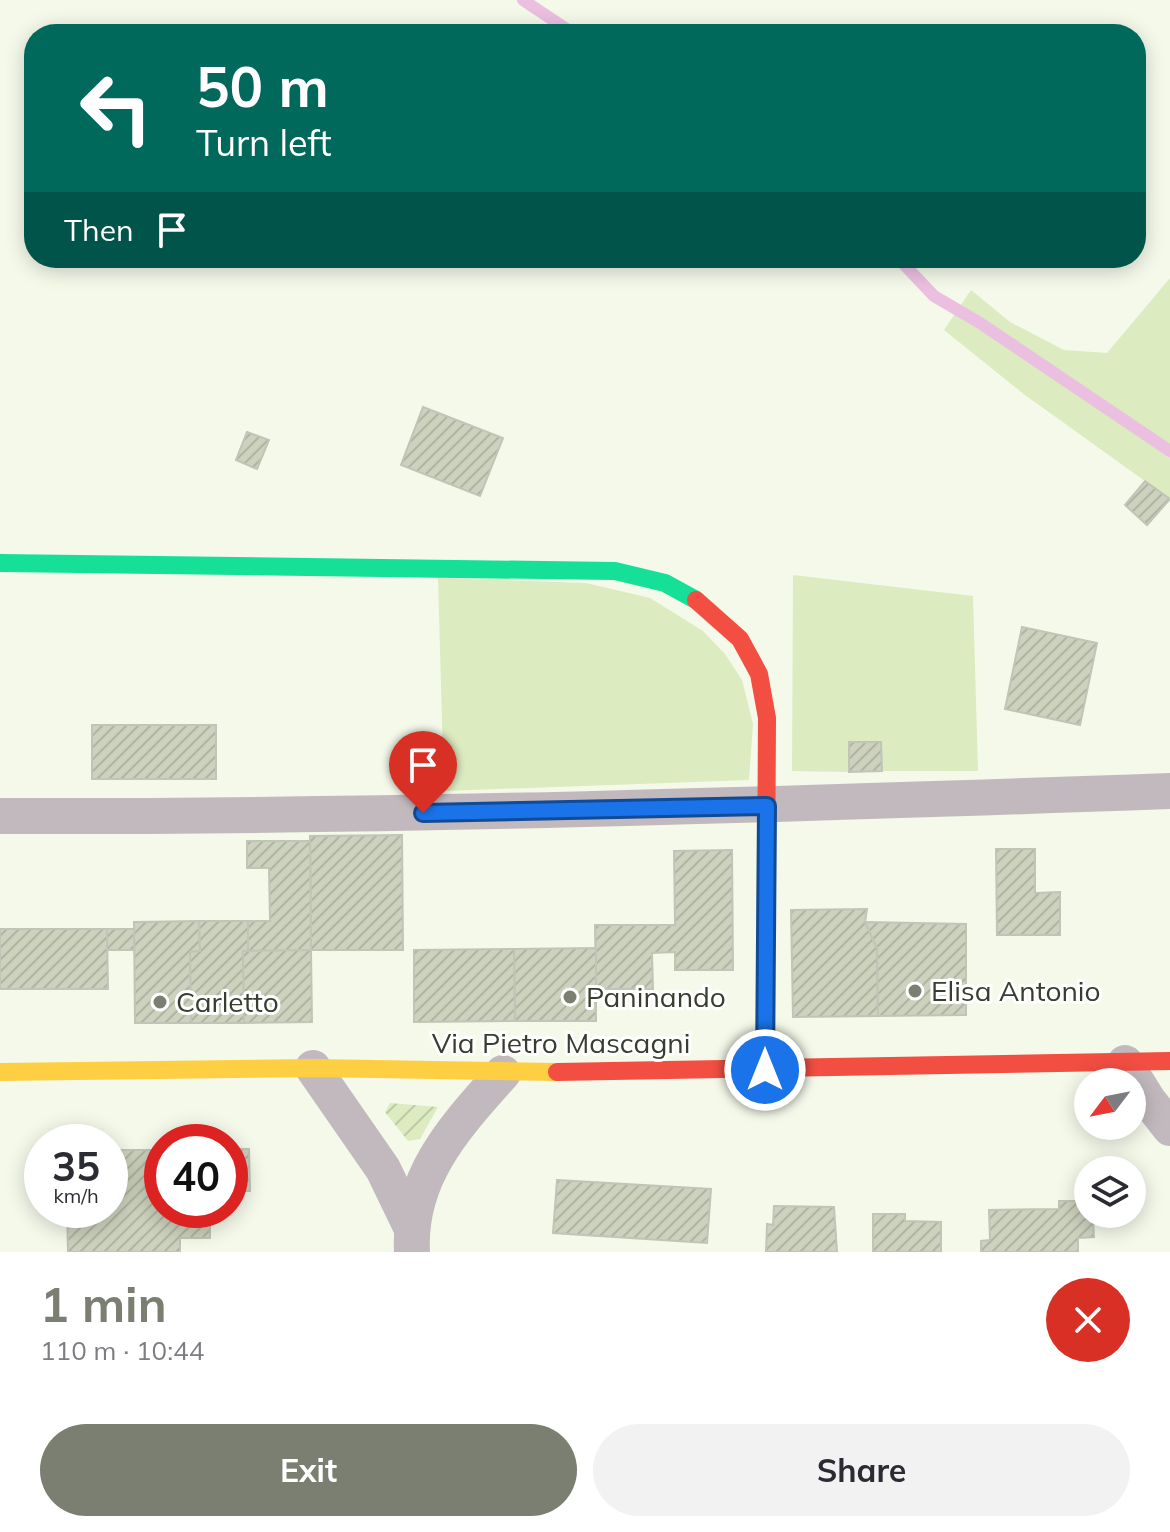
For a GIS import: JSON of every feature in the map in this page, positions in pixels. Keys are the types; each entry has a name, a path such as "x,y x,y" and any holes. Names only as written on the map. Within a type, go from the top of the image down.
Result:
{"street":[{"path":"0,563 615,571 665,583 704,605 740,639 759,674 767,718 765,1070"},
{"path":"0,816 283,816 767,806 1170,791"},
{"name":"Via Pietro Mascagni","path":"0,1072 313,1068 503,1073 1170,1061"},
{"path":"1125,1063 1170,1128"},
{"path":"313,1068 383,1169 412,1240"},
{"path":"412,1240 424,1182 444,1141 503,1073"}],"green space":[{"path":"1170,278 1170,499 1025,395 944,330 971,290 1010,322 1064,350 1107,353"},
{"path":"793,575 973,596 978,771 882,771 880,742 849,743 849,772 792,771"},
{"path":"438,578 586,583 650,598 703,631 725,654 742,680 753,724 749,780 444,791"},
{"path":"390,1103 438,1107 420,1139 408,1141 385,1112"}],"building":[{"path":"423,407 503,438 480,496 401,465"},
{"path":"247,432 269,440 257,469 236,460"},
{"path":"1145,481 1170,499 1147,525 1125,505"},
{"path":"1022,627 1097,643 1080,725 1005,709"},
{"path":"92,725 216,725 216,779 92,779"},
{"path":"849,742 881,742 882,771 849,772"},
{"path":"402,835 403,950 311,950 310,836"},
{"path":"247,841 310,841 311,950 248,951 248,921 270,921 269,868 247,868"},
{"path":"996,849 1035,849 1035,893 1060,892 1060,935 997,935"},
{"path":"732,850 733,970 675,970 675,952 652,953 653,989 596,989 595,925 675,925 674,851"},
{"path":"867,909 865,922 877,948 878,1016 793,1017 791,910"},
{"path":"199,921 200,951 190,952 191,1023 135,1023 134,922"},
{"path":"199,921 248,921 248,951 243,951 244,1023 191,1023 190,952 200,951"},
{"path":"865,922 966,924 966,1015 878,1016 877,948"},
{"path":"0,929 107,929 108,989 0,989"},
{"path":"107,929 134,929 134,950 107,950"},
{"path":"596,948 596,1021 515,1021 514,949"},
{"path":"514,949 515,1021 414,1022 414,950"},
{"path":"311,950 312,1022 244,1023 243,951"},
{"path":"248,1149 249,1149 248,1191"},
{"path":"128,1150 144,1150 144,1228 210,1228 210,1238 180,1238 180,1252 68,1252 67,1228 128,1228"},
{"path":"557,1180 711,1189 707,1243 553,1233"},
{"path":"1059,1201 1074,1201 1074,1228 1094,1228 1094,1237 1078,1238 1078,1252 981,1252 981,1241 990,1240 989,1210 1059,1209"},
{"path":"774,1206 834,1207 837,1252 766,1252 767,1224 773,1225"},
{"path":"873,1214 905,1214 905,1221 941,1222 941,1252 873,1252"}],"waterway":[{"path":"523,0 559,24"},
{"path":"907,268 934,296 980,323 1170,451"}],"traffic: fast":[{"path":"0,563 615,571 665,583 696,600"},
{"path":"765,1070 766,889"}],"traffic: slow":[{"path":"0,1072 313,1068 557,1072"}],"traffic: jam":[{"path":"696,600 740,639 759,674 767,718 766,889"},
{"path":"557,1072 1170,1061"}],"place":[{"name":"Elisa Antonio","path":"915,991"},
{"name":"Paninando","path":"570,997"},
{"name":"Carletto","path":"160,1002"}],"route":[{"path":"423,813 767,806 765,1070"}]}
